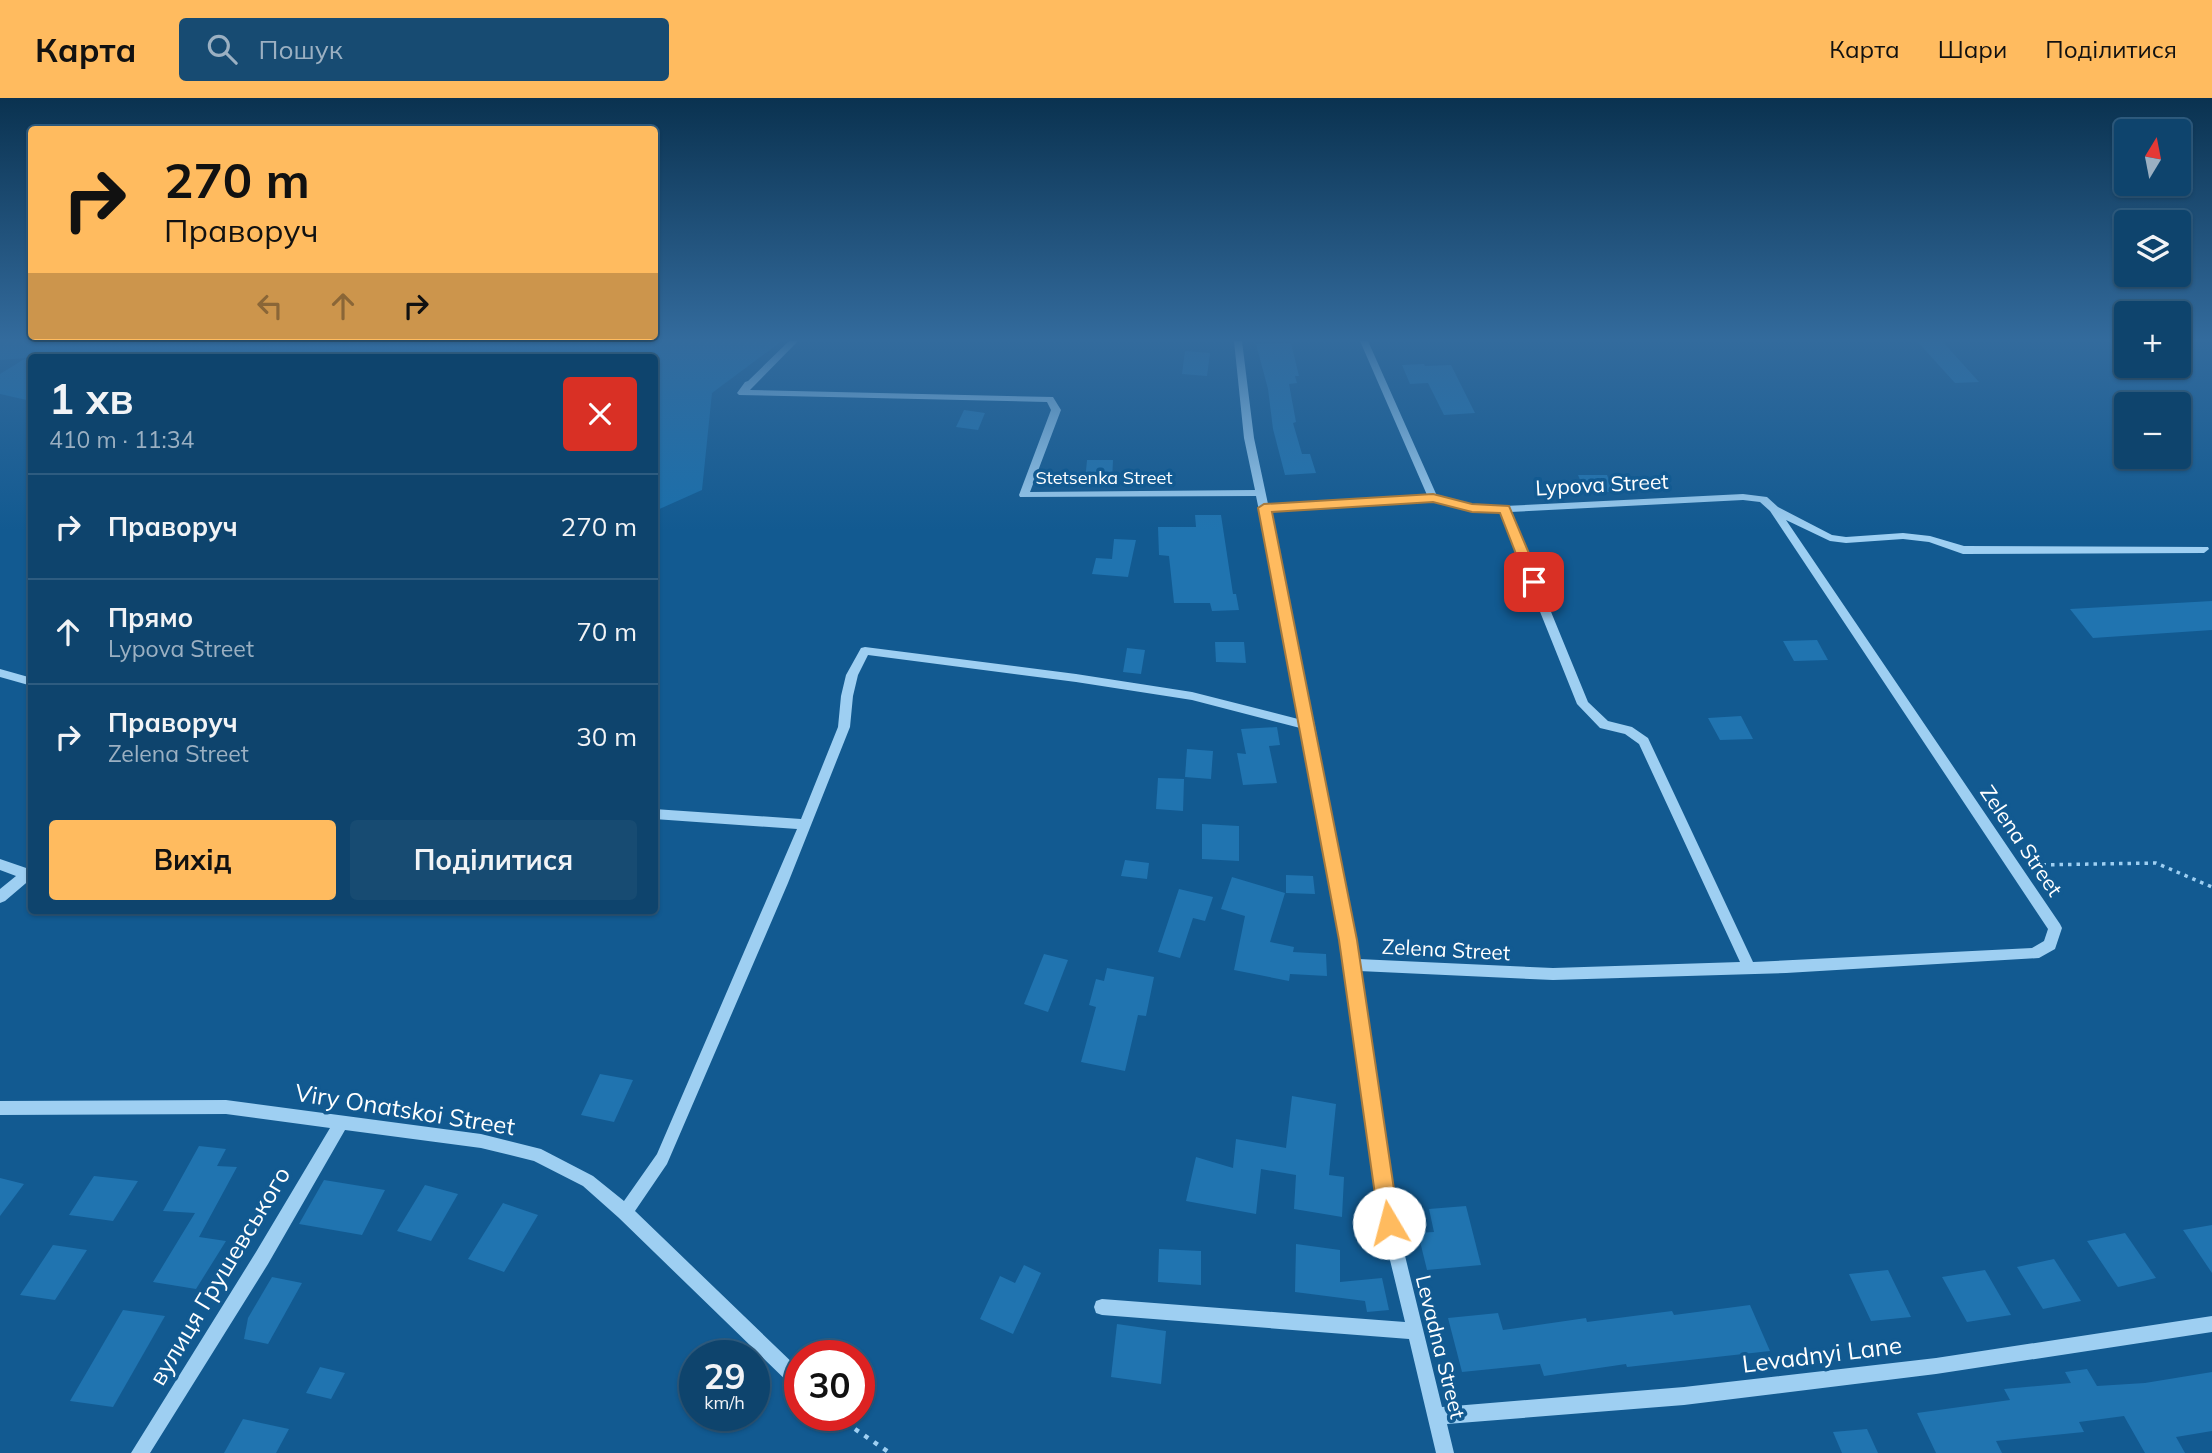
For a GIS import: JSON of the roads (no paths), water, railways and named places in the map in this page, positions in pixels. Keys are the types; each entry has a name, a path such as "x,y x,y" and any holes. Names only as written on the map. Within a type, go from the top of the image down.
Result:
{"street":[{"name":"Stetsenka Street","path":"1053,404 1056,410 1024,495 1261,493"},
{"name":"Levadna Street","path":"1245,404 1249,438 1309,726 1352,965 1389,1223 1445,1453"},
{"path":"1264,508 1433,498 1392,404"},
{"name":"Lypova Street","path":"1433,498 1472,508 1504,509 1742,497 1763,499 1774,509 1785,512 1830,538 1846,540 1903,536 1930,539 1963,550 2204,549"},
{"path":"1504,509 1583,704 1604,725 1628,730 1644,741 1749,967"},
{"name":"Zelena Street","path":"1352,965 1553,974 2034,954 2050,945 2055,928 1774,509"},
{"path":"625,1212 662,1158 806,824 844,727 852,675 865,651 1192,696 1309,726"},
{"path":"0,673 28,681"},
{"path":"658,814 806,824"},
{"path":"0,864 27,873 0,897"},
{"name":"Viry Onatskoi Street","path":"0,1108 226,1107 481,1141 536,1154 588,1181 625,1212 784,1366"},
{"name":"вулиця Грушевського","path":"141,1453 341,1123"},
{"path":"1102,1307 1414,1331"},
{"name":"Levadnyi Lane","path":"1436,1416 1684,1396 1936,1366 2212,1324"}]}
